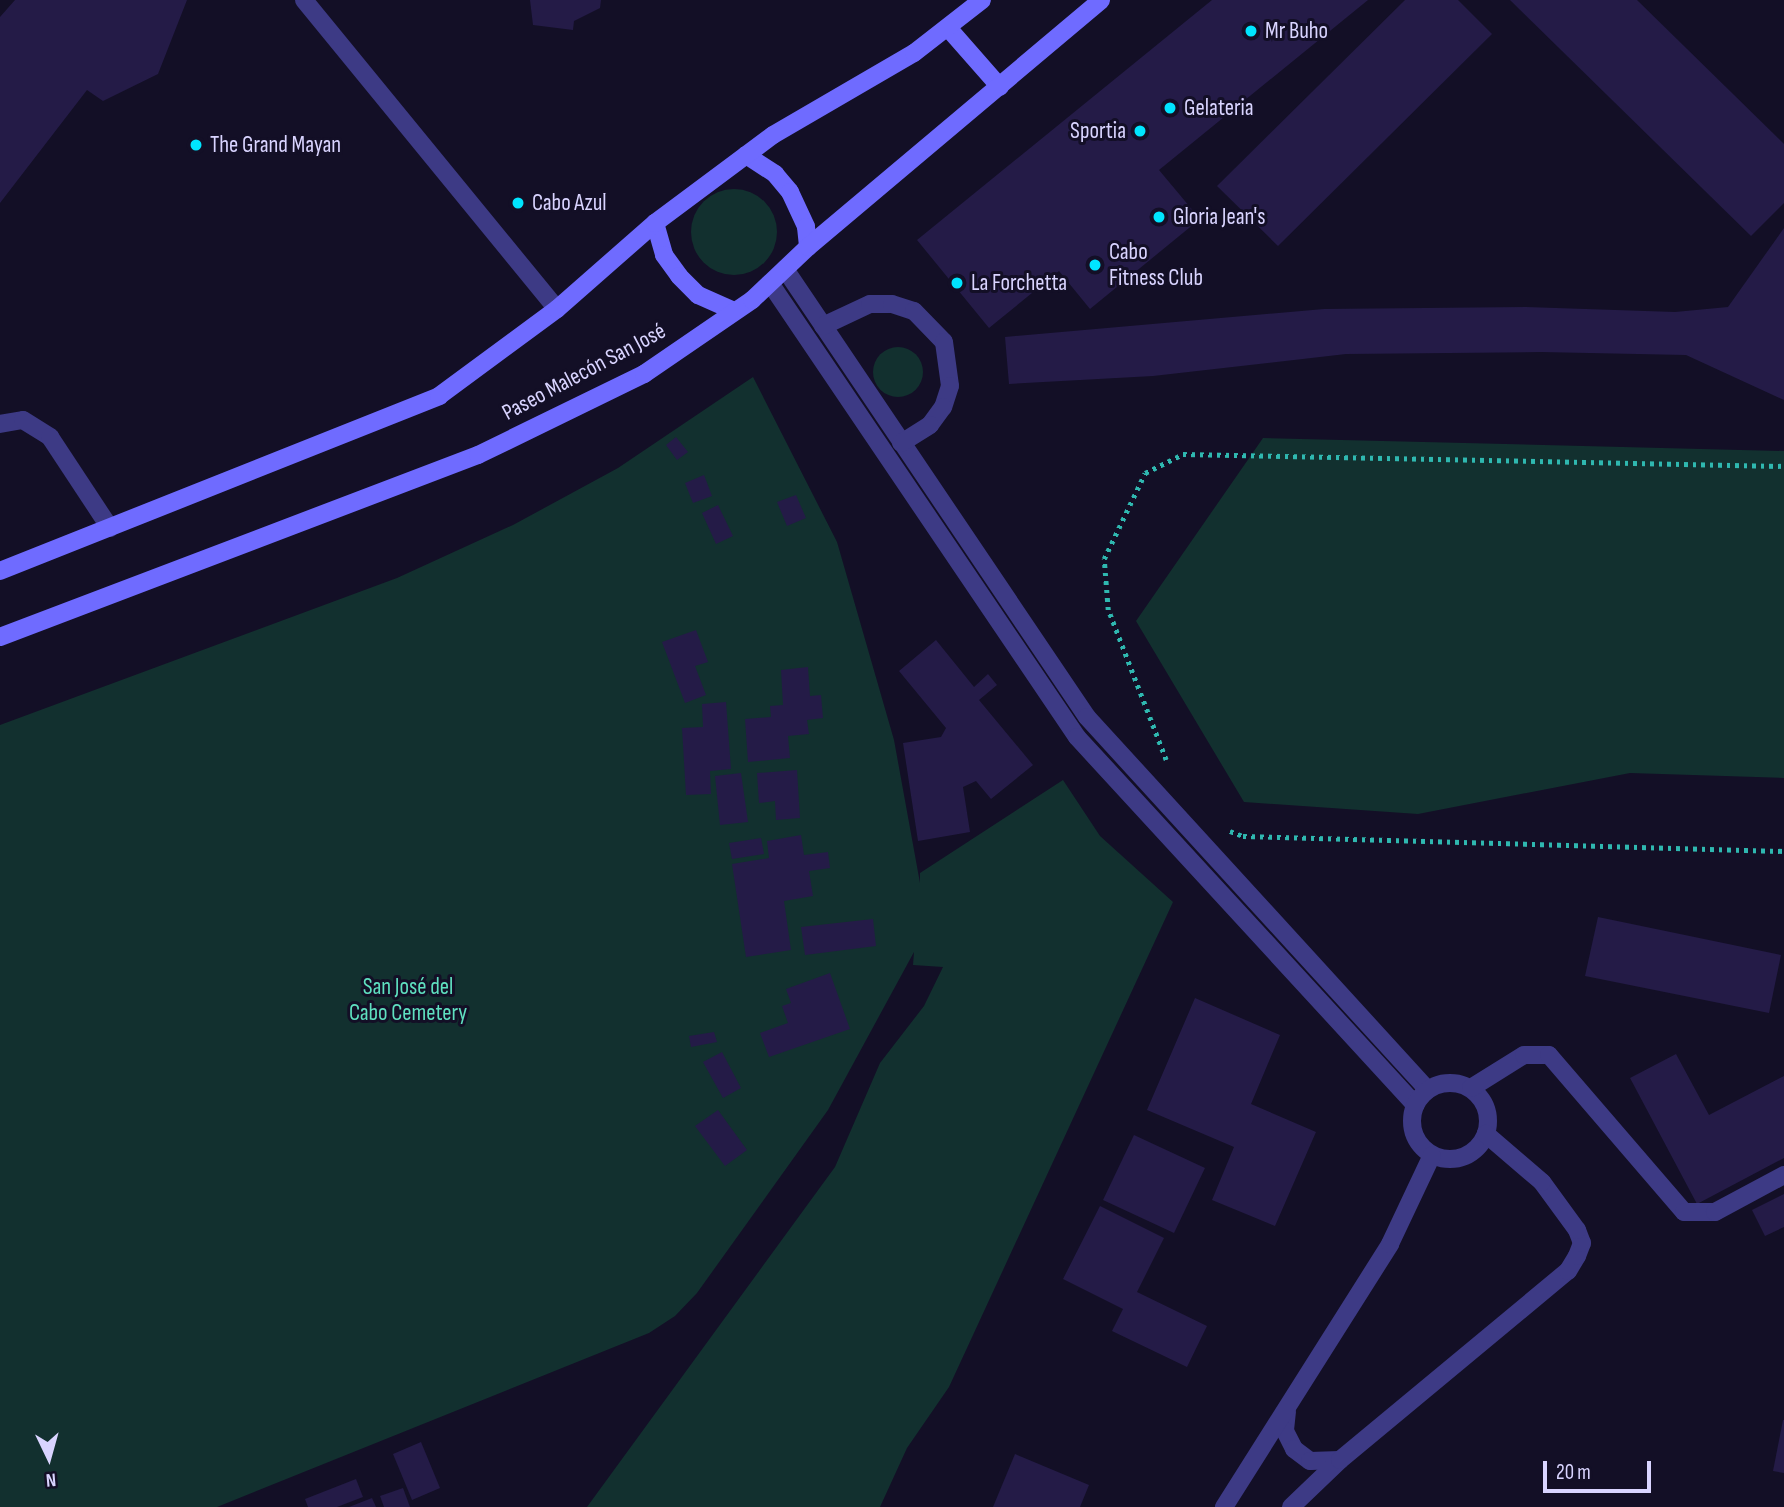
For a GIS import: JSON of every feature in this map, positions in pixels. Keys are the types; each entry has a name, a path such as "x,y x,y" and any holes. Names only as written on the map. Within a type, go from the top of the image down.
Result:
{"main road":[{"path":"0,571 415,408 486,365 557,309 655,223 746,155 949,29 982,0"},
{"name":"Paseo Malecón San José","path":"0,637 478,454 644,374 732,310 752,300 808,247 1101,0"},
{"path":"949,29 1000,87"},
{"path":"746,155 775,174 790,192 806,227 808,247"},
{"path":"655,223 664,255 679,276 698,295 732,310"}],"street":[{"path":"304,0 557,309"},
{"path":"785,269 1087,717 1428,1090"},
{"path":"770,283 1077,737 1415,1105"},
{"path":"823,326 870,304 892,304 923,317 944,342 950,386 943,407 930,425 901,443"},
{"path":"0,424 23,420 50,437 110,528"},
{"path":"1471,1088 1524,1055 1549,1055 1684,1212 1714,1212 1784,1175"},
{"path":"1446,1083 1471,1088 1487,1108 1486,1134 1464,1157 1432,1155 1412,1130 1415,1105 1428,1090 1446,1083"},
{"path":"1291,1507 1340,1460 1568,1270 1577,1256 1582,1243 1577,1230 1542,1182 1486,1134"},
{"path":"1224,1507 1390,1244 1432,1155"},
{"path":"1287,1411 1285,1431 1294,1449 1320,1463 1340,1460"}],"path":[{"path":"1167,764 1108,610 1104,559 1145,473 1183,454 1784,466"},
{"path":"1226,830 1243,836 1784,851"}],"green space":[{"path":"734,189 758,196 770,208 777,232 770,256 758,268 734,275 710,268 698,256 691,232 698,208 710,196"},
{"path":"898,347 916,354 923,372 916,390 898,397 880,390 873,372 880,354"},
{"name":"San José del Cabo Cemetery","path":"753,377 837,542 894,740 920,883 920,873 1063,780 1100,836 1173,902 949,1387 907,1448 880,1507 587,1507 835,1167 880,1063 924,1006 943,967 913,965 914,952 828,1110 697,1293 675,1316 649,1333 217,1507 0,1507 0,725 397,578 513,525 618,468"},
{"path":"1263,438 1784,451 1784,778 1630,773 1418,814 1244,802 1136,621"}],"building":[{"path":"15,0 187,0 158,74 103,101 87,90 0,203 0,17"},
{"path":"530,0 601,0 600,8 574,21 573,30 533,25"},
{"path":"1212,0 1368,0 1159,170 1200,219 1090,309 1059,271 989,328 917,240"},
{"path":"1405,0 1458,0 1492,34 1278,246 1217,186"},
{"path":"1510,0 1637,0 1784,144 1784,203 1751,236"},
{"path":"1784,228 1784,400 1686,355 1541,352 1346,354 1153,376 1009,384 1005,337 1324,309 1526,307 1675,312 1728,307"},
{"path":"676,437 688,452 677,460 666,445"},
{"path":"704,475 712,496 693,503 685,483"},
{"path":"796,495 806,518 787,526 777,502"},
{"path":"718,505 733,536 716,544 702,513"},
{"path":"696,630 708,662 695,666 706,695 685,703 662,642"},
{"path":"936,640 974,687 988,674 997,685 979,700 1033,765 991,799 976,781 963,787 970,832 918,841 903,743 941,737 946,728 899,671"},
{"path":"808,667 810,696 821,695 823,718 807,720 809,734 788,736 790,758 748,762 745,719 771,717 770,706 783,705 781,670"},
{"path":"726,702 731,769 710,771 711,794 686,795 682,728 703,727 702,704"},
{"path":"797,770 800,818 776,820 775,801 759,803 757,773"},
{"path":"741,773 748,822 720,825 715,776"},
{"path":"801,835 804,855 828,852 830,868 809,871 813,896 784,901 791,950 746,957 732,864 769,858 767,841"},
{"path":"761,838 764,854 732,859 729,843"},
{"path":"1598,917 1781,955 1769,1013 1585,976"},
{"path":"873,919 876,946 805,955 801,927"},
{"path":"830,973 850,1029 769,1057 760,1033 788,1023 782,1006 791,1003 786,989"},
{"path":"1195,998 1280,1035 1251,1104 1316,1132 1275,1226 1212,1200 1234,1147 1147,1110"},
{"path":"714,1032 717,1042 691,1047 689,1036"},
{"path":"722,1052 741,1088 723,1098 703,1062"},
{"path":"1676,1054 1709,1115 1784,1076 1784,1158 1697,1204 1630,1078"},
{"path":"718,1110 747,1150 725,1166 695,1126"},
{"path":"1134,1135 1205,1168 1174,1233 1103,1200"},
{"path":"1784,1194 1784,1227 1765,1236 1752,1210"},
{"path":"1100,1206 1164,1238 1137,1292 1207,1326 1187,1367 1112,1331 1123,1309 1063,1279"},
{"path":"1784,1420 1784,1473 1773,1471"},
{"path":"421,1442 440,1488 412,1500 393,1454"},
{"path":"1015,1454 1089,1485 1080,1507 993,1507"},
{"path":"356,1479 363,1497 337,1507 308,1507 305,1499"},
{"path":"403,1488 410,1507 384,1507 380,1496"},
{"path":"372,1498 376,1507 349,1507"}],"place":[{"name":"Mr Buho","path":"1251,31"},
{"name":"Gelateria","path":"1170,108"},
{"name":"Sportia","path":"1140,131"},
{"name":"The Grand Mayan","path":"196,145"},
{"name":"Cabo Azul","path":"518,203"},
{"name":"Gloria Jean's","path":"1159,217"},
{"name":"Cabo Fitness Club","path":"1095,265"},
{"name":"La Forchetta","path":"957,283"}]}
